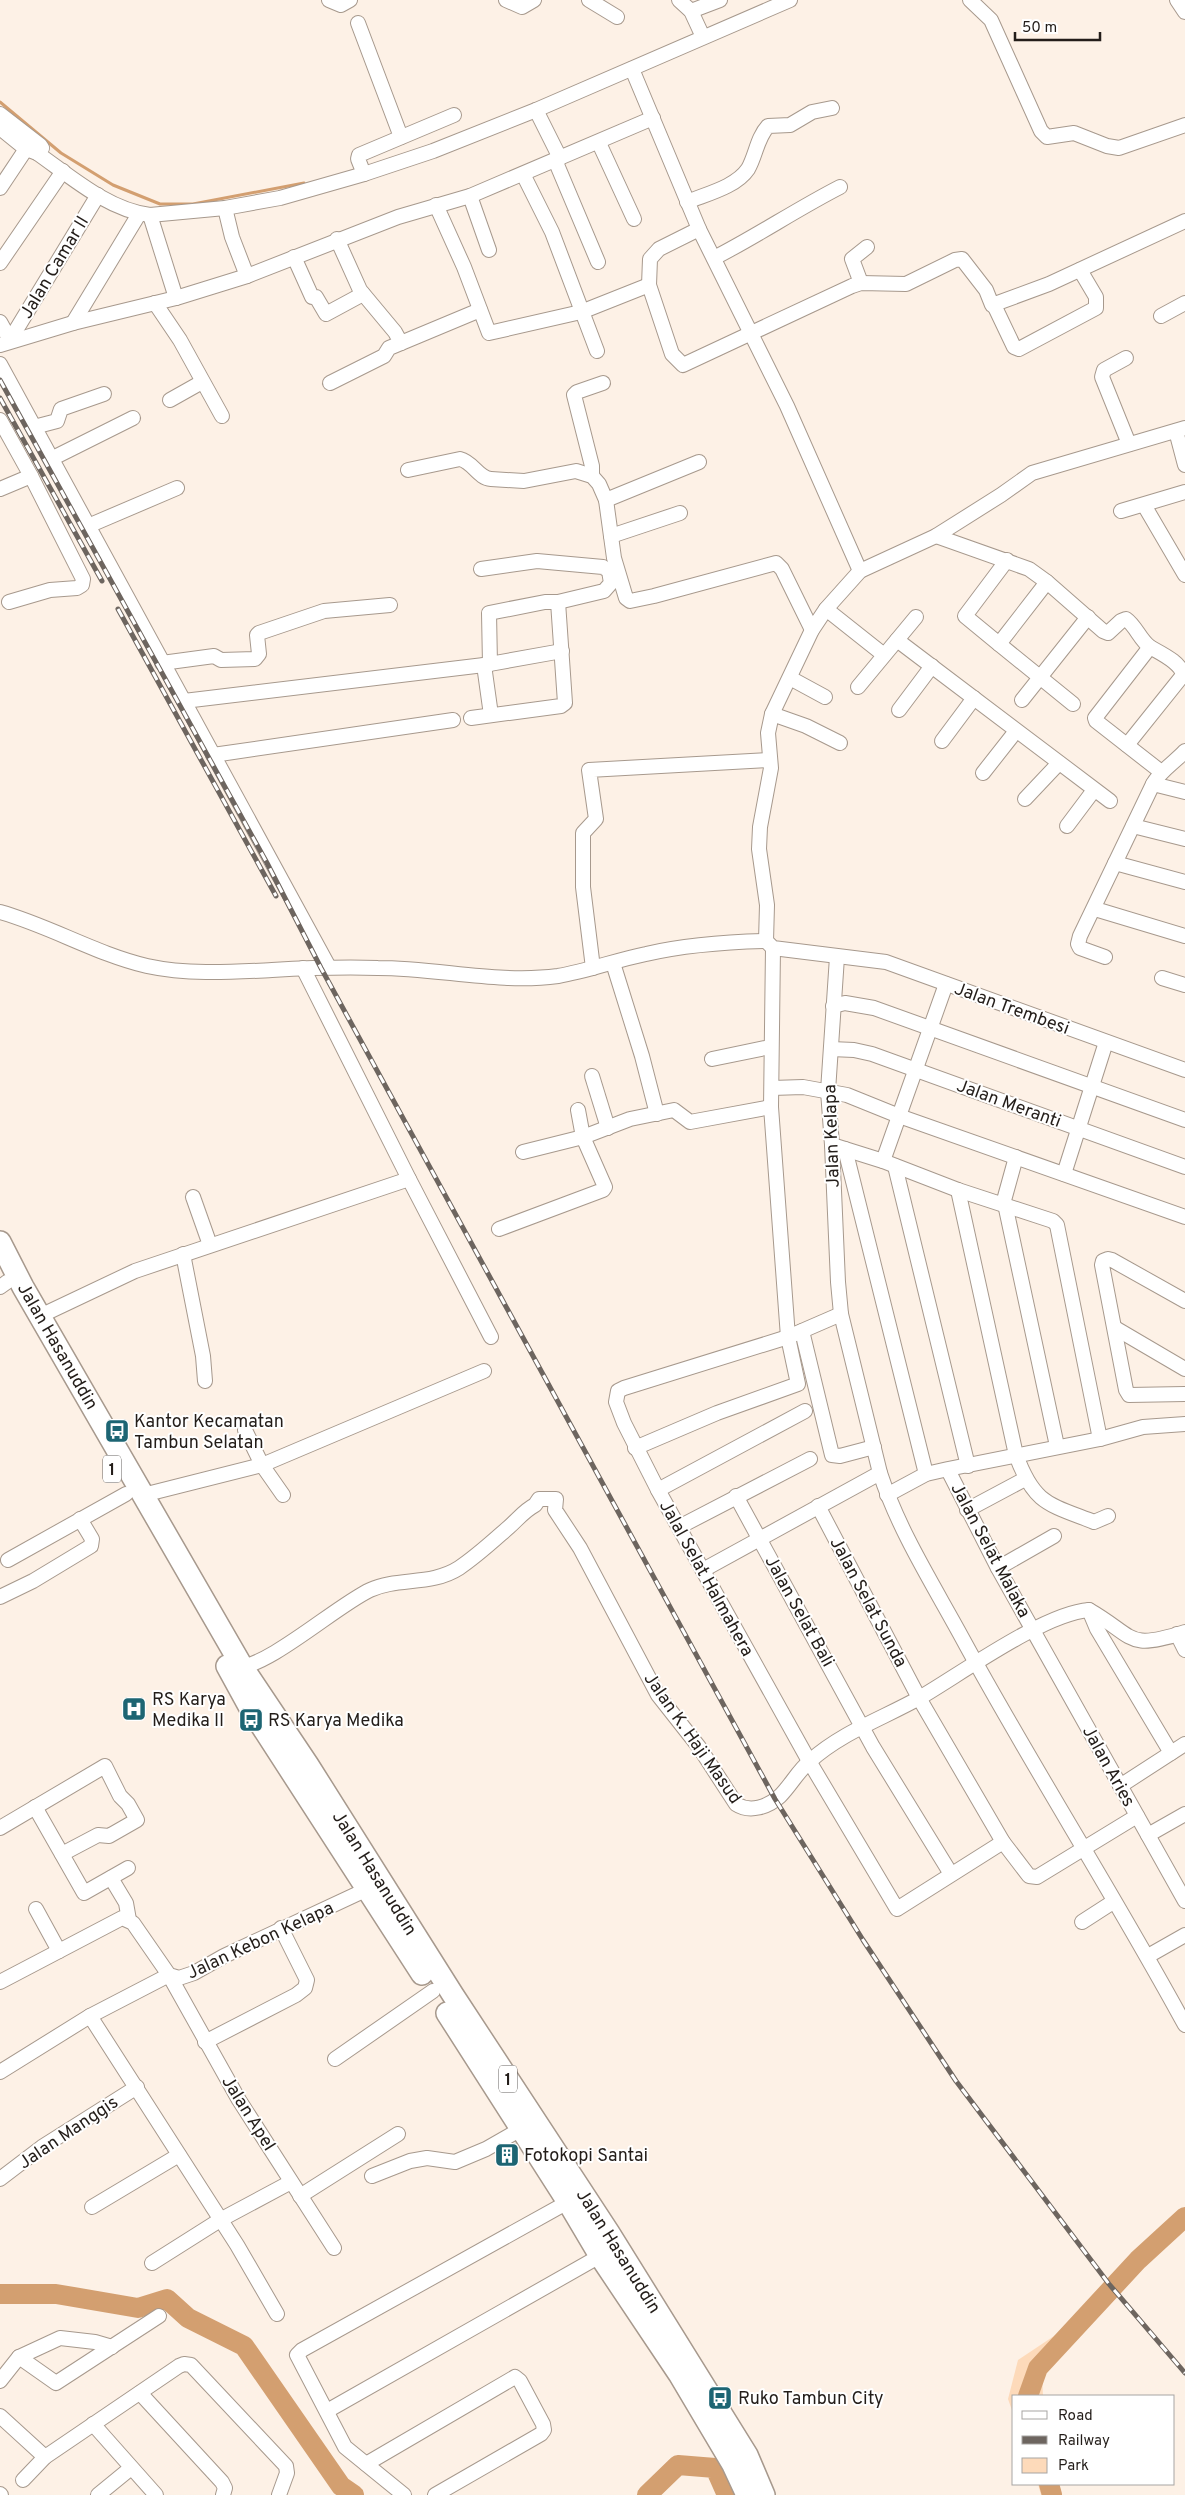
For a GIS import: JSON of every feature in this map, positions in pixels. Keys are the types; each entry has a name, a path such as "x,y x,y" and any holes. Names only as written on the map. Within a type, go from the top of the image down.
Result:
{"highway":[{"name":"Jalan Hasanuddin","path":"0,1242 135,1495"},
{"name":"Jalan Hasanuddin","path":"2,1279 135,1495 235,1667 250,1708 374,1886 609,2233 747,2455 764,2495"},
{"name":"Jalan Hasanuddin","path":"374,1886 433,1991 568,2202 595,2258 679,2374 733,2465 747,2495"}],"street":[{"path":"329,0 341,5 350,0"},
{"path":"506,0 522,8 534,0"},
{"path":"589,0 617,17"},
{"path":"679,0 691,11 704,37"},
{"path":"691,11 720,0"},
{"path":"0,128 31,151 98,194 144,214 225,208 280,198 364,174 433,151 536,110 790,0"},
{"path":"970,0 991,20 1041,130 1047,137 1074,133 1108,146 1119,148 1185,125"},
{"path":"1177,0 1185,12"},
{"path":"358,23 401,137"},
{"path":"632,69 699,229 752,333 860,571"},
{"path":"687,202 729,184 748,169 763,131 768,126 790,125 812,112 832,108"},
{"path":"536,110 558,159 598,262"},
{"path":"0,114 42,148 31,151 0,188"},
{"path":"364,174 358,159 359,155 454,114"},
{"path":"0,322 5,342 73,322 176,298 247,276 337,239 436,205 470,196 599,143 653,118"},
{"path":"599,143 634,219"},
{"path":"0,263 63,171"},
{"path":"523,174 552,232 597,352"},
{"path":"714,258 743,243 804,205 840,187"},
{"name":"Jalan Camar II","path":"5,342 98,194"},
{"path":"470,196 489,250"},
{"path":"436,205 464,267 490,333 581,312 650,285"},
{"path":"225,208 232,237 247,276"},
{"path":"144,214 176,298"},
{"path":"73,322 144,214"},
{"path":"994,305 1080,270 1185,221"},
{"path":"699,229 652,254 650,259 650,285 672,354 683,365 861,284 906,284 955,260 962,259 986,290 992,306 994,305 1014,347 1019,349 1096,308 1096,298 1080,270"},
{"path":"337,239 351,274 363,294 395,332 401,343"},
{"path":"861,284 852,259 867,247"},
{"path":"294,257 312,297 316,297 326,314 363,294"},
{"path":"155,303 180,340 222,416"},
{"path":"1161,316 1185,303"},
{"path":"330,383 384,356 388,348 480,310"},
{"path":"1126,358 1104,370 1102,376 1129,444"},
{"path":"0,364 329,967"},
{"path":"170,400 202,382"},
{"path":"592,476 592,466 574,395 576,392 604,382"},
{"path":"34,428 57,421 59,412 65,407 104,394"},
{"path":"51,458 133,418"},
{"path":"0,420 31,476 83,579 82,585 77,588 50,590 9,602"},
{"path":"635,1448 717,1413 798,1384 788,1337 771,1107 770,944 767,905 759,849 760,827 771,768 768,732 772,714 812,630 826,609 860,571 936,536 1001,496 1032,473 1180,429 1185,465"},
{"path":"408,470 460,459 467,461 486,479 491,480 524,481 576,471 592,476 599,484 606,500 614,558 626,598 630,601 776,563 782,569 812,630"},
{"path":"606,500 699,462"},
{"path":"0,489 31,476"},
{"path":"88,526 177,488"},
{"path":"1121,511 1185,492"},
{"path":"1144,504 1185,576"},
{"path":"611,536 680,513"},
{"path":"936,536 1029,569 1047,582 1103,631 1108,633 1126,619 1132,623 1150,647 1157,649 1180,668 1183,675 1127,745"},
{"path":"1007,560 965,616 1073,704"},
{"path":"481,569 537,561 603,567 609,571 611,583 604,592 558,602 545,602 489,613 487,664 491,715"},
{"path":"999,644 1047,582"},
{"path":"471,718 563,705 566,700 558,602"},
{"path":"162,663 214,656 221,660 255,658 258,656 257,636 260,633 324,611 390,605"},
{"path":"826,609 884,655"},
{"path":"858,687 916,617"},
{"path":"1022,700 1088,617"},
{"path":"897,640 1110,801"},
{"path":"1150,647 1095,718 1096,721 1160,771"},
{"path":"184,701 487,664 562,651"},
{"path":"899,710 932,666"},
{"path":"790,678 825,697"},
{"path":"942,741 974,698"},
{"path":"772,714 806,726 840,743"},
{"path":"213,755 453,720"},
{"path":"983,772 1016,730"},
{"path":"1105,957 1080,948 1078,944 1152,784 1160,771 1171,766 1185,751"},
{"path":"593,968 583,887 582,833 596,819 589,770 770,760"},
{"path":"1025,799 1059,763"},
{"path":"1152,784 1185,792"},
{"path":"1067,826 1094,790"},
{"path":"1134,826 1185,839"},
{"path":"1115,863 1185,882"},
{"path":"1095,909 1185,936"},
{"name":"Jalan Trembesi","path":"0,912 46,928 102,952 148,966 179,970 230,972 329,967 380,968 491,978 519,978 558,976 671,949 721,942 770,944 837,957 886,962 1185,1070"},
{"name":"Jalan Kelapa","path":"837,957 828,1091 839,1147 834,1230 842,1314 887,1495 930,1581 976,1664 1084,1847 1114,1902 1148,1956 1185,2025"},
{"path":"613,963 642,1056 657,1114"},
{"path":"303,968 491,1337"},
{"path":"1162,978 1185,985"},
{"path":"946,984 899,1116 889,1163 968,1466"},
{"path":"833,1006 845,1002 860,1004 1185,1120"},
{"path":"1064,1174 1106,1042"},
{"path":"712,1058 770,1047"},
{"name":"Jalan Meranti","path":"831,1049 854,1050 916,1069 1185,1167"},
{"path":"592,1076 608,1128"},
{"path":"772,1088 803,1088 848,1096 899,1116 1185,1216"},
{"path":"523,1152 583,1137 630,1120 674,1110 690,1122 771,1107"},
{"path":"500,1229 603,1190 605,1187 583,1137 578,1110"},
{"path":"839,1147 889,1163 958,1190 1053,1221 1057,1225 1100,1439"},
{"path":"839,1147 926,1474"},
{"path":"1016,1157 1004,1204 1057,1446"},
{"path":"40,1316 134,1271 409,1179"},
{"path":"958,1190 1016,1455 1025,1480 1037,1496 1048,1504 1094,1522 1108,1516"},
{"path":"193,1197 210,1245"},
{"path":"183,1254 203,1356 205,1381"},
{"path":"1185,1301 1112,1260 1105,1260 1102,1265 1126,1390 1129,1395 1185,1394"},
{"path":"788,1337 842,1314"},
{"path":"1115,1328 1185,1369"},
{"path":"802,1331 832,1455 840,1456 874,1447"},
{"name":"Jalal Selat Halmahera","path":"788,1337 624,1388 618,1392 616,1402 635,1448 658,1490 809,1761 896,1909 951,1874"},
{"path":"8,1560 80,1519 135,1495 262,1465 484,1371"},
{"path":"658,1490 805,1411"},
{"path":"887,1495 926,1474 1057,1446 1100,1439 1143,1427 1185,1424"},
{"path":"245,1430 262,1465 283,1495"},
{"path":"679,1527 810,1459"},
{"name":"Jalan Selat Malaka","path":"948,1470 967,1510 1034,1631"},
{"path":"703,1570 880,1473"},
{"path":"967,1510 1025,1480"},
{"name":"Jalan Selat Bali","path":"736,1496 862,1726 951,1874"},
{"name":"Jalan K. Haji Masud","path":"235,1667 272,1653 370,1590 443,1576 457,1569 487,1546 535,1505 539,1499 556,1499 555,1510 580,1548 658,1695 699,1747 736,1804 743,1808 754,1809 776,1799 809,1761 862,1726 919,1698 1034,1631 1066,1615 1089,1610"},
{"name":"Jalan Selat Sunda","path":"818,1506 919,1698 1003,1842 1026,1873 1033,1878 1084,1847"},
{"path":"0,1597 34,1581 91,1546 92,1539 80,1519"},
{"path":"998,1568 1054,1536"},
{"path":"1089,1610 1134,1640 1149,1642 1181,1633 1185,1650"},
{"path":"1089,1610 1097,1629 1170,1753"},
{"name":"Jalan Aries","path":"1034,1631 1137,1816 1184,1895"},
{"path":"1120,1786 1185,1744"},
{"path":"0,1828 105,1766 120,1796 128,1804 137,1820 110,1836 98,1835 62,1854"},
{"path":"35,1807 84,1893 128,1868"},
{"path":"1148,1835 1185,1814"},
{"path":"1084,1847 1137,1816"},
{"path":"951,1874 1003,1842"},
{"name":"Jalan Kebon Kelapa","path":"111,1878 126,1903 129,1920 169,1975 179,1978 194,1973 281,1928 374,1886"},
{"path":"1082,1922 1114,1902"},
{"path":"36,1909 59,1951"},
{"path":"0,1982 116,1920 122,1918 129,1920"},
{"path":"205,2042 296,1995 305,1988 307,1980 281,1928"},
{"path":"1148,1956 1185,1934"},
{"path":"0,2072 90,2016 169,1975"},
{"name":"Jalan Apel","path":"169,1975 205,2042 334,2248"},
{"path":"335,2059 433,1991"},
{"path":"90,2016 137,2087 277,2314"},
{"name":"Jalan Manggis","path":"0,2179 42,2147 137,2087"},
{"path":"372,2176 427,2158 455,2162 486,2149 521,2129"},
{"path":"300,2196 398,2134"},
{"path":"92,2207 179,2155"},
{"path":"152,2263 220,2220 291,2182"},
{"path":"404,2495 345,2447 298,2361 297,2355 302,2350 568,2202"},
{"path":"327,2411 595,2258"},
{"path":"19,2357 56,2383 159,2316"},
{"path":"0,2381 19,2357 60,2338 95,2342 112,2347"},
{"path":"23,2480 45,2457 184,2364 191,2365 286,2466 287,2473 279,2495"},
{"path":"366,2464 515,2377 520,2382 543,2424 544,2430 541,2434 435,2495"},
{"path":"140,2393 222,2482 225,2488 223,2495"},
{"path":"0,2416 45,2457"},
{"path":"93,2424 130,2468 156,2495"},
{"path":"98,2495 130,2468"}],"green space":[{"path":"1105,2287 1115,2299 1042,2376 1043,2395 1012,2395 1012,2410 1008,2399 1018,2360 1060,2332"},
{"path":"1038,2485 1059,2485 1062,2495 1041,2495"}],"waterway":[{"path":"0,102 61,153 113,185 160,204 193,204 304,183"},
{"path":"1028,2395 1038,2368 1138,2260 1185,2217"},
{"path":"0,2294 56,2294 138,2308 167,2299 188,2318 244,2346 341,2486 354,2495"},
{"path":"647,2495 678,2465 715,2468 727,2495"},
{"path":"1049,2485 1052,2495"}],"railway":[{"path":"0,380 267,863 321,968 775,1799 863,1940 956,2081 1109,2284 1185,2373"},
{"path":"0,398 102,581"},
{"path":"118,609 276,896"}],"place":[{"name":"Kantor Kecamatan Tambun Selatan","path":"117,1431"},
{"name":"RS Karya Medika II","path":"134,1709"},
{"name":"RS Karya Medika","path":"251,1720"},
{"name":"Fotokopi Santai","path":"507,2155"},
{"name":"Ruko Tambun City","path":"720,2398"}]}
